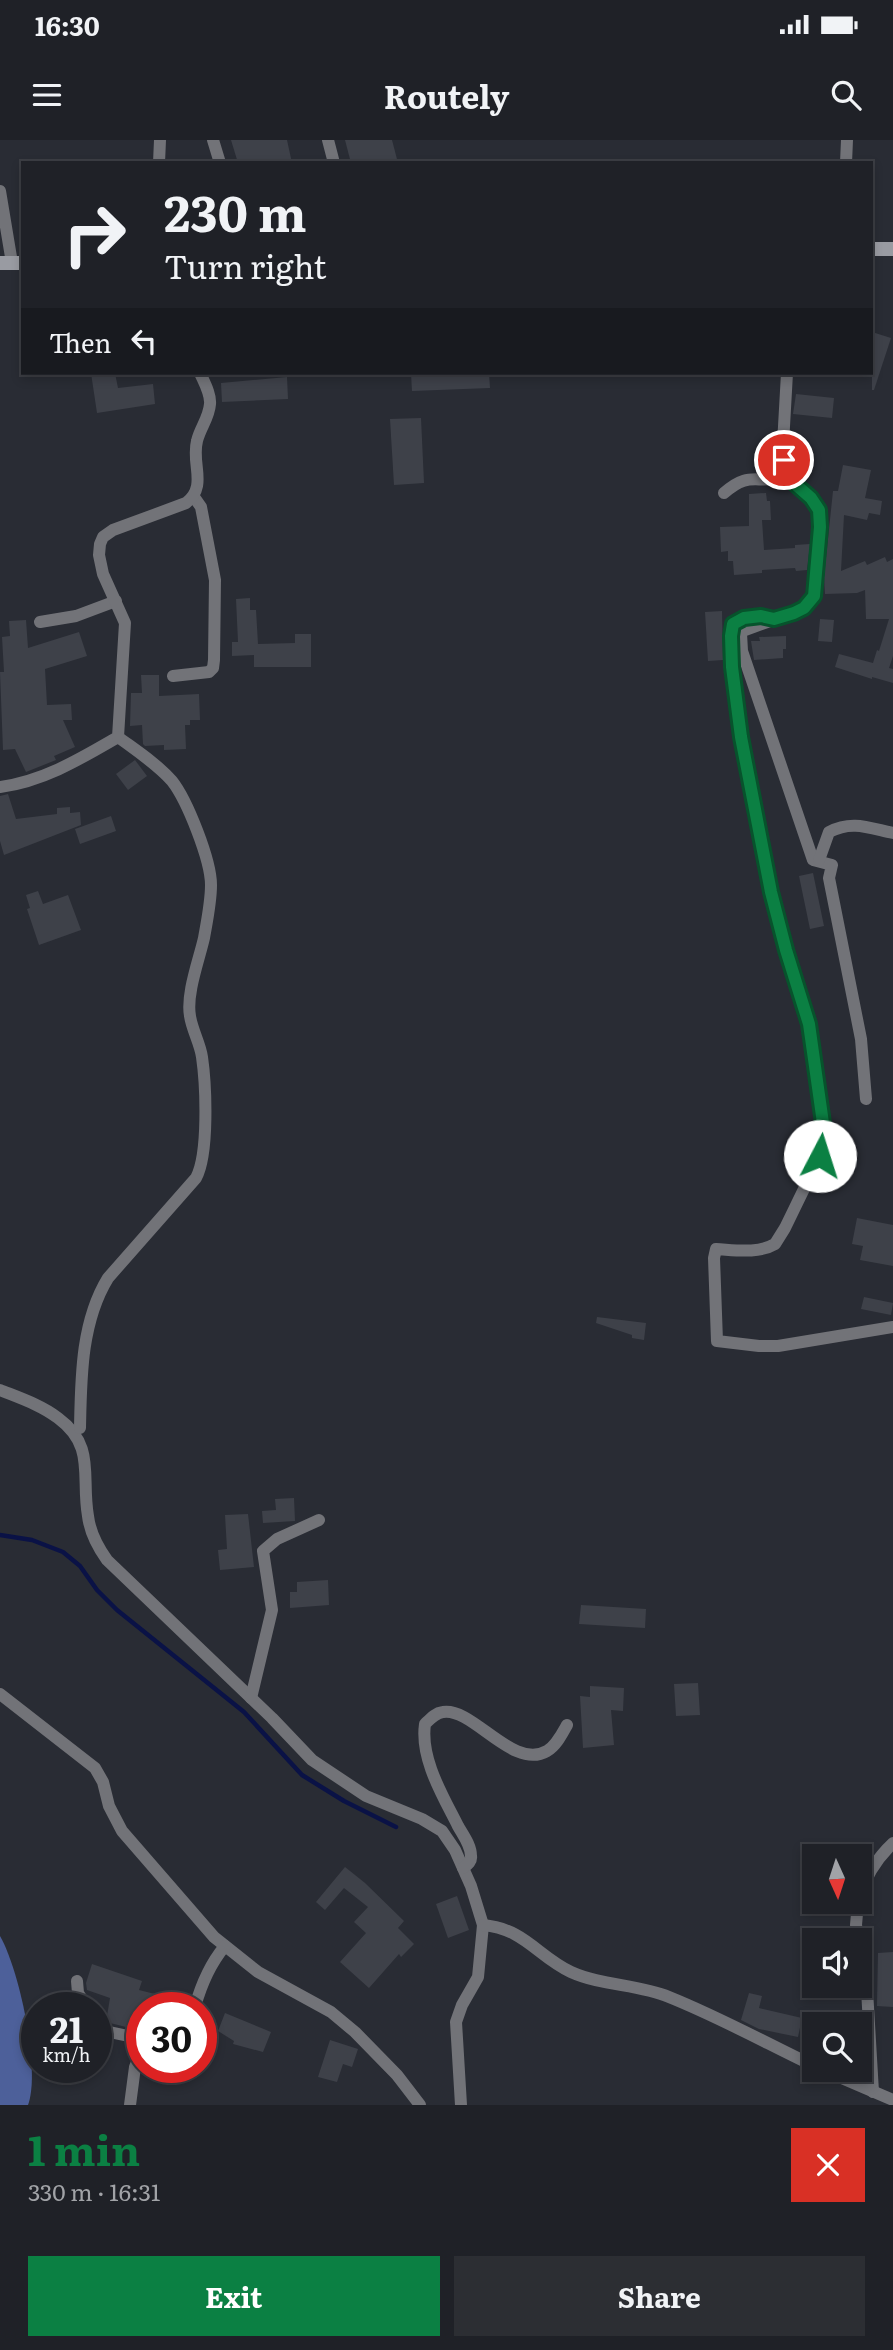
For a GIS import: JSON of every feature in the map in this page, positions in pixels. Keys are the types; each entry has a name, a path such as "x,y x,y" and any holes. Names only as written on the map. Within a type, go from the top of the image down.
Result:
{"main road":[{"path":"873,249 893,249"}],"street":[{"path":"159,161 160,140"},
{"path":"213,140 219,161"},
{"path":"328,140 333,161"},
{"path":"846,161 847,140"},
{"path":"0,191 12,263"},
{"path":"118,737 126,632 125,623 103,574 100,544 103,537 113,530 186,503 194,497 197,488 196,442 210,405 210,397 201,375"},
{"path":"787,375 783,444 786,476 811,498 819,510 814,596 809,604 794,613 741,633 742,651 813,860 832,865 829,878 861,1039 866,1099"},
{"path":"724,493 741,479 776,479 786,476"},
{"path":"173,676 209,672 213,668 214,660 215,580 201,508 194,497"},
{"path":"40,622 76,616 116,601"},
{"path":"774,619 752,617 737,620 733,624 730,646 733,688 771,892 809,1024 823,1123 823,1145 806,1187 775,1244 749,1250 716,1249 717,1341 778,1346 893,1327"},
{"path":"0,787 24,784 60,770 118,737"},
{"path":"80,1428 86,1340 89,1320 98,1294 117,1268 197,1178 202,1167 204,1149 202,1055 190,1017 189,1002 204,936 210,875 183,797 171,780 118,737"},
{"path":"819,860 829,832 841,826 852,824 893,832"},
{"path":"0,1390 47,1410 76,1433 87,1469 87,1513 97,1545 107,1560 312,1760 366,1796 422,1819 442,1831 455,1850 483,1925 478,1977 456,2022 461,2105"},
{"path":"251,1699 272,1610 263,1551 277,1539 319,1520"},
{"path":"0,1694 95,1768 103,1782 109,1806 122,1831 214,1937 276,1984 331,2012 355,2032 397,2075 420,2105"},
{"path":"463,1868 472,1856 439,1790 425,1743 425,1724 445,1711 458,1714 503,1743 521,1752 536,1755 548,1751 567,1725"},
{"path":"872,1867 877,1858 893,1843"},
{"path":"483,1925 511,1931 569,1971 593,1980 636,1987 668,1996 802,2060"},
{"path":"199,1992 215,1958 225,1946"},
{"path":"76,1981 78,1992"},
{"path":"867,1998 873,2092"},
{"path":"850,2082 893,2100"},
{"path":"130,2105 133,2083"}],"shaded area":[{"path":"0,1936 21,1994 21,2083 31,2083 28,2105 0,2105"}],"building":[{"path":"231,140 287,140 292,161 237,161"},
{"path":"345,140 392,140 397,161 350,161"},
{"path":"873,332 891,338 872,390 873,375"},
{"path":"91,375 115,375 118,388 153,384 155,404 97,413"},
{"path":"411,375 489,375 490,388 412,391"},
{"path":"287,377 288,399 222,402 221,383"},
{"path":"796,394 834,398 832,418 793,414"},
{"path":"421,418 424,483 394,485 390,419"},
{"path":"843,465 871,470 865,498 882,501 880,515 869,513 867,520 844,515 841,571 865,561 867,565 885,557 887,562 893,559 893,656 889,668 893,669 893,683 835,667 839,654 873,663 889,619 866,619 865,590 857,593 825,594 824,577 833,491 838,491"},
{"path":"766,493 767,501 770,501 771,520 762,520 764,550 810,544 807,570 762,570 762,573 734,575 733,561 728,561 728,551 721,552 720,527 749,526 749,494"},
{"path":"250,598 250,610 256,610 258,644 295,643 295,634 311,634 311,667 254,667 254,655 232,656 232,642 238,642 236,599"},
{"path":"722,611 723,660 708,661 705,612"},
{"path":"820,619 834,620 832,642 818,641"},
{"path":"26,620 28,648 79,632 87,656 45,669 47,705 71,704 72,720 63,720 75,747 54,756 56,760 26,772 15,749 3,750 0,672 4,672 2,637 10,636 9,621"},
{"path":"786,636 783,658 754,660 751,641 760,641 759,637"},
{"path":"141,675 159,675 159,696 199,694 200,720 190,720 190,725 185,725 186,749 164,750 164,745 145,746 142,725 130,726 131,693 142,693"},
{"path":"135,760 147,776 128,790 116,774"},
{"path":"8,794 16,819 57,814 57,808 70,807 70,813 80,812 81,825 4,855 0,841 0,796"},
{"path":"111,816 116,831 80,844 75,829"},
{"path":"813,873 824,926 810,929 799,876"},
{"path":"38,891 43,904 68,895 81,930 39,945 27,909 30,908 26,895"},
{"path":"857,1218 893,1225 893,1266 860,1260 863,1246 852,1244"},
{"path":"864,1297 893,1303 891,1315 861,1309"},
{"path":"597,1317 646,1323 644,1340 632,1338 632,1335 596,1323"},
{"path":"294,1498 295,1521 263,1523 262,1511 276,1510 275,1499"},
{"path":"248,1514 254,1567 220,1570 218,1550 227,1549 225,1515"},
{"path":"328,1580 329,1605 290,1608 290,1592 297,1592 297,1582"},
{"path":"581,1605 646,1609 645,1628 579,1624"},
{"path":"698,1683 700,1715 676,1716 674,1684"},
{"path":"590,1686 624,1688 623,1711 611,1710 614,1745 583,1748 580,1696 590,1697"},
{"path":"345,1867 404,1921 398,1928 414,1944 401,1957 399,1954 369,1988 340,1962 366,1933 354,1922 368,1907 344,1888 325,1910 316,1902"},
{"path":"457,1896 469,1930 448,1938 436,1904"},
{"path":"893,1952 893,2007 877,2006 878,1953"},
{"path":"92,1964 142,1981 139,1990 147,1992 126,1992 126,2027 112,2024 112,1992 93,1992 87,1990 86,1983"},
{"path":"749,1993 762,1996 759,2008 802,2018 798,2037 759,2029 741,2020"},
{"path":"225,2013 271,2032 263,2052 233,2044 234,2041 218,2031"},
{"path":"330,2040 358,2049 352,2067 343,2064 337,2082 318,2077"}],"waterway":[{"path":"0,1535 32,1540 63,1552 80,1566 97,1590 117,1610 244,1712 302,1775 344,1801 396,1827"}],"route":[{"path":"784,460 786,476 811,498 819,510 814,596 809,604 794,613 774,619 761,616 737,620 733,624 730,646 741,737 771,892 809,1024 823,1123 820,1156"}]}
